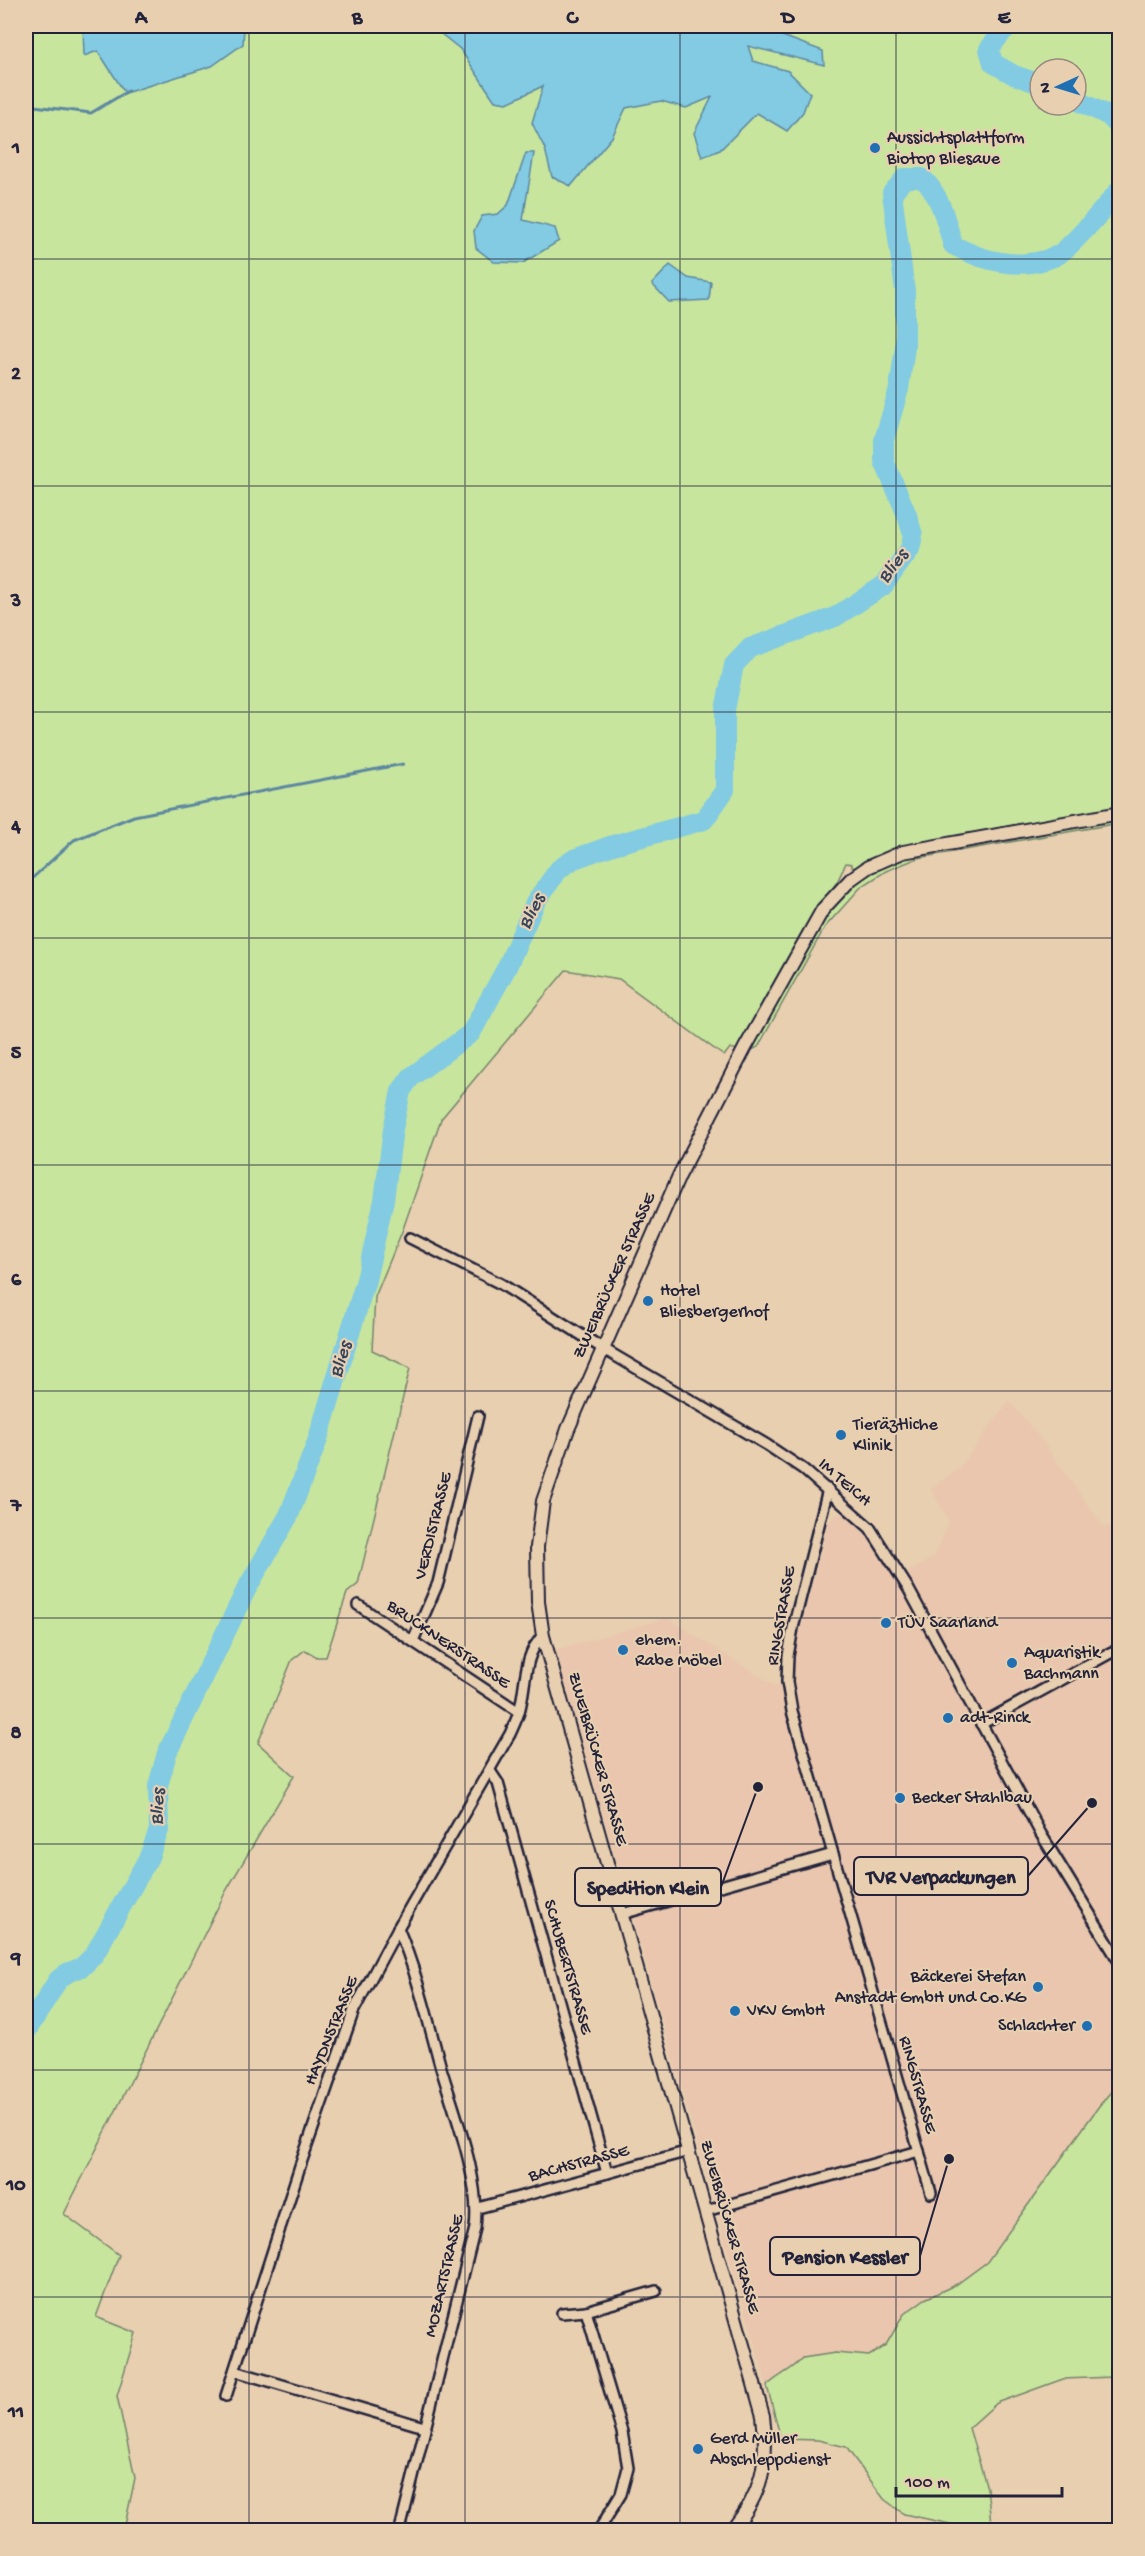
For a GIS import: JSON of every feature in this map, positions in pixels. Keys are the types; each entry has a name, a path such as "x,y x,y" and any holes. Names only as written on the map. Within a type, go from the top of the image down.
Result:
{"street":[{"name":"ZWEIBRÜCKER STRASSE","path":"732,2530 747,2511 759,2485 766,2457 763,2416 543,1636 536,1574 543,1501 567,1429 679,1176 745,1048 817,917 839,891 868,867 903,852 1119,813"},
{"name":"IM TEICH","path":"410,1238 501,1284 602,1348 767,1445 803,1468 870,1528 888,1554 1041,1834 1119,1963"},
{"name":"VERDISTRASSE","path":"413,1641 438,1583 478,1416"},
{"name":"RINGSTRASSE","path":"828,1489 793,1628 788,1656 787,1683 792,1711 931,2193"},
{"name":"BRUCKNERSTRASSE","path":"358,1605 519,1712"},
{"name":"HAYDNSTRASSE","path":"226,2396 336,2060 358,2001 490,1771 519,1712 527,1658 536,1642 543,1636"},
{"path":"981,1724 1112,1652"},
{"name":"SCHUBERTSTRASSE","path":"490,1771 498,1784 608,2173"},
{"path":"622,1914 833,1854"},
{"name":"MOZARTSTRASSE","path":"398,1928 413,1971 457,2123 475,2189 477,2208 475,2228 400,2530"},
{"name":"BACHSTRASSE","path":"477,2208 689,2151"},
{"name":"RINGSTRASSE","path":"706,2211 919,2151"},
{"path":"562,2313 586,2311 656,2291"},
{"path":"586,2311 622,2432 628,2468 621,2494 599,2530"},
{"path":"235,2371 424,2427"}],"shaded area":[{"path":"1009,1401 1044,1443 1103,1527 1119,1524 1119,2082 1099,2106 987,2262 957,2284 925,2299 904,2314 886,2345 869,2356 835,2353 777,2376 767,2386 556,1650 667,1618 775,1686 796,1686 794,1658 828,1522 836,1515 846,1515 869,1538 898,1579 934,1557 949,1521 931,1489 960,1467"}],"green space":[{"path":"26,26 1120,26 1119,809 921,843 881,854 856,868 846,863 837,882 805,928 738,1050 730,1048 724,1056 619,979 566,970 441,1119 403,1229 375,1297 372,1350 410,1368 358,1584 347,1593 326,1657 317,1657 305,1650 292,1660 258,1743 294,1776 226,1891 64,2214 119,2255 96,2317 136,2333 117,2396 135,2478 124,2530 26,2530"},
{"path":"1119,819 1119,823 918,858 886,871 861,887 825,927 758,1047 748,1052 828,910 854,883 871,872 917,853"},
{"path":"1119,2082 1119,2388 1113,2377 1063,2379 997,2403 969,2428 987,2488 991,2523 978,2530 904,2514 884,2499 846,2447 818,2440 781,2439 767,2386 803,2358 835,2353 869,2356 886,2345 904,2314 925,2299 957,2284 987,2262 1099,2106"}],"water":[{"path":"83,26 244,26 243,44 212,66 125,93 98,51 84,56"},
{"path":"431,26 760,26 823,51 824,65 748,46 753,61 788,71 810,93 803,112 787,131 757,113 720,150 702,157 694,133 712,97 686,108 661,101 626,108 612,137 571,186 552,177 545,149 532,123 543,86 507,103 495,101 460,49"},
{"path":"526,153 534,153 523,220 555,228 559,241 523,263 494,262 476,248 474,231 482,216 498,214 508,205"},
{"path":"670,265 688,278 711,282 709,300 669,302 652,284"}],"waterway":[{"name":"Blies","path":"1013,26 1004,30 989,49 993,63 1028,80"},
{"path":"26,105 91,113 128,91"},
{"name":"Blies","path":"1088,106 1109,116 1120,128"},
{"name":"Blies","path":"26,2032 58,1980 67,1973 82,1967 94,1955 149,1857 159,1830 158,1786 167,1753 246,1590 289,1515 317,1442 366,1280 384,1200 393,1129 401,1091 411,1077 471,1033 507,967 536,901 559,869 574,859 613,845 704,820 725,790 725,710 734,665 750,648 835,617 883,586 910,549 913,535 884,461 884,440 899,389 905,347 905,291 892,193 905,178 922,178 934,192 953,245 990,260 1017,264 1043,261 1062,252 1120,189"},
{"path":"26,884 74,840 134,816 403,764"}],"place":[{"name":"Aussichtsplattform Biotop Bliesaue","path":"875,148"},
{"name":"Hotel Bliesbergerhof","path":"648,1301"},
{"name":"Tieräztliche Klinik","path":"841,1435"},
{"name":"TÜV Saarland","path":"886,1623"},
{"name":"ehem. Rabe Möbel","path":"623,1650"},
{"name":"Aquaristik Bachmann","path":"1012,1663"},
{"name":"adt-Rinck","path":"948,1718"},
{"name":"Spedition Klein","path":"758,1787"},
{"name":"Becker Stahlbau","path":"900,1798"},
{"name":"TVR Verpackungen","path":"1092,1803"},
{"name":"Bäckerei Stefan Anstadt GmbH und Co.KG","path":"1038,1987"},
{"name":"VKV GmbH","path":"735,2011"},
{"name":"Schlachter","path":"1087,2026"},
{"name":"Pension Kessler","path":"949,2159"},
{"name":"Gerd Müller Abschleppdienst","path":"698,2449"}]}
